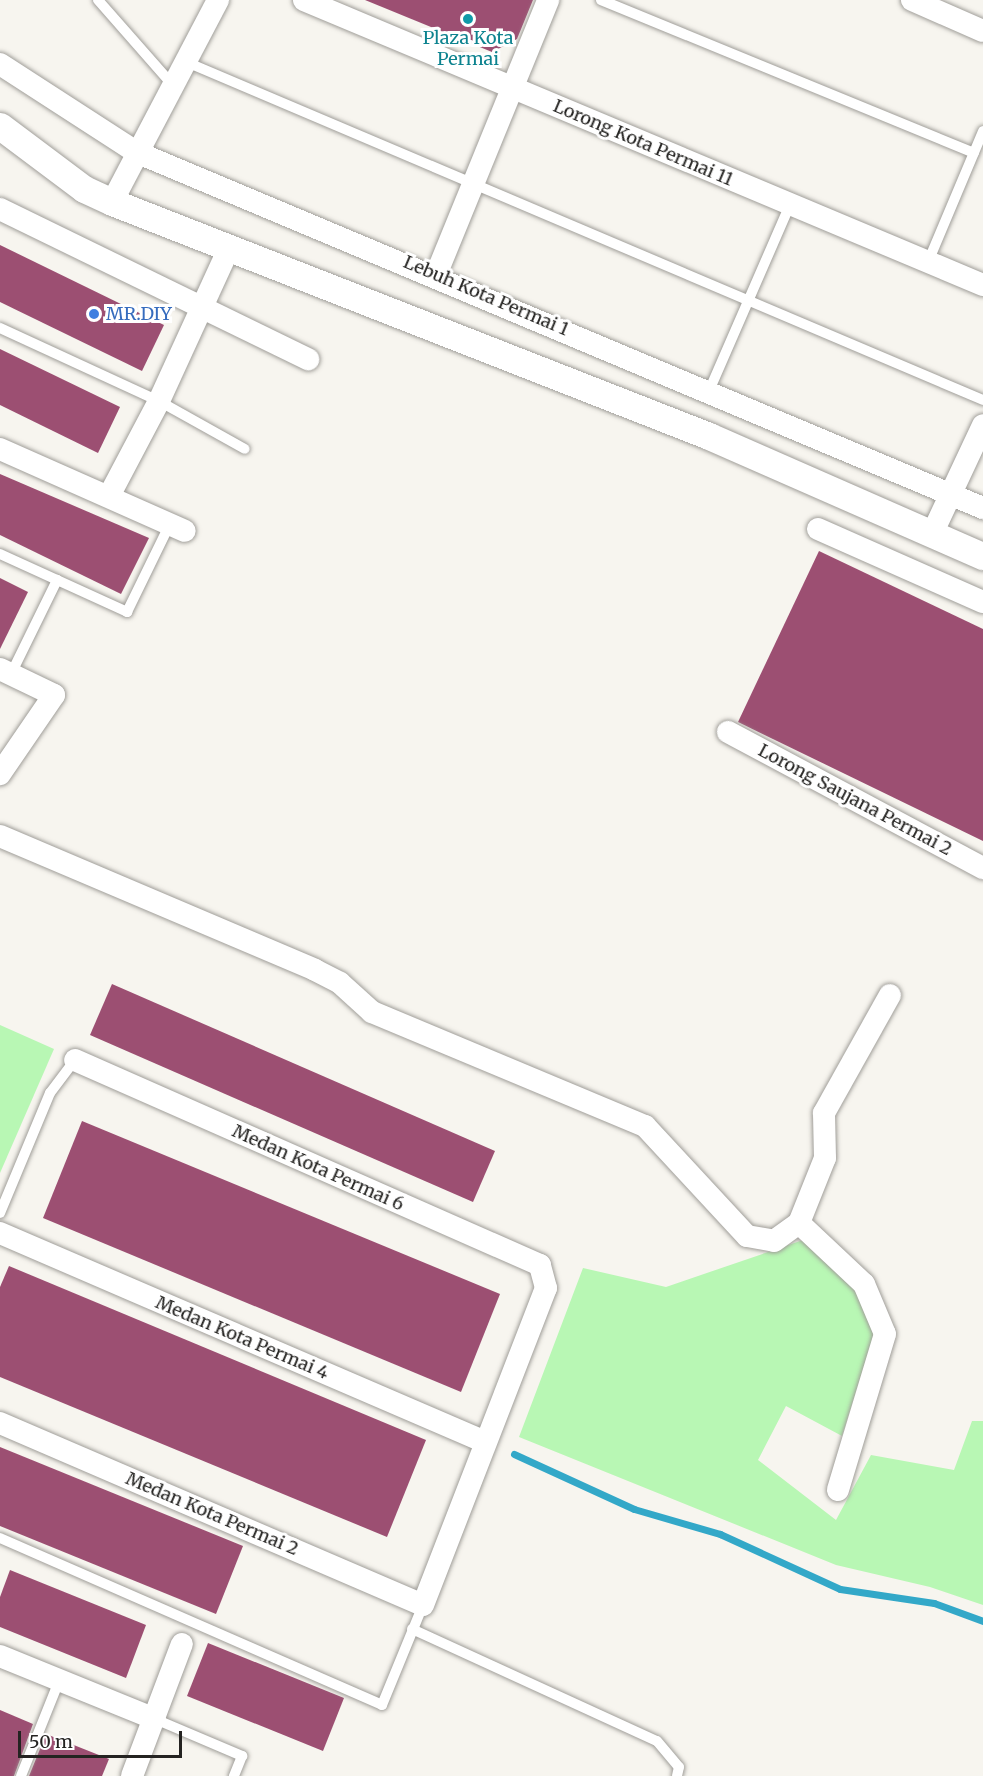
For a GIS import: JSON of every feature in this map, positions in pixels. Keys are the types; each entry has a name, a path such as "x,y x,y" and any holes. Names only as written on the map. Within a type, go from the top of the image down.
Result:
{"street":[{"path":"112,202 171,83 218,0"},
{"name":"Lorong Kota Permai 11","path":"304,0 983,285"},
{"path":"436,275 548,0"},
{"path":"912,0 983,32"},
{"name":"Lebuh Kota Permai 1","path":"0,64 136,152 436,275 983,508"},
{"path":"0,126 84,189 112,202 709,436 983,556"},
{"path":"0,209 202,305 308,359"},
{"path":"109,496 159,402 229,248"},
{"path":"932,534 983,425"},
{"path":"0,449 178,527"},
{"path":"818,529 983,602"},
{"path":"0,774 54,695 6,671"},
{"name":"Lorong Saujana Permai 2","path":"728,732 983,868"},
{"path":"0,836 315,970 340,983 372,1012 645,1126 747,1236 774,1241 799,1223 825,1158 825,1113 890,995"},
{"name":"Medan Kota Permai 6","path":"75,1060 540,1265 546,1288 484,1442"},
{"path":"799,1223 864,1284 885,1334 838,1490"},
{"name":"Medan Kota Permai 4","path":"0,1233 484,1442"},
{"name":"Medan Kota Permai 2","path":"0,1423 423,1605"},
{"path":"423,1605 484,1442"},
{"path":"132,1776 182,1644"},
{"path":"0,1656 155,1719"}],"lane":[{"path":"98,0 171,83"},
{"path":"601,0 974,153"},
{"path":"184,61 472,186 983,400"},
{"path":"928,262 983,131"},
{"path":"709,391 790,205"},
{"path":"0,328 159,402 245,449"},
{"path":"0,554 127,612 178,527"},
{"path":"6,671 57,580"},
{"path":"0,1213 50,1093 75,1060"},
{"path":"0,1538 382,1705 423,1605"},
{"path":"412,1629 657,1741 679,1767 677,1776"},
{"path":"21,1776 59,1680"},
{"path":"155,1719 242,1756 234,1776"}],"green space":[{"path":"0,1025 54,1049 0,1173"},
{"path":"803,1240 856,1289 875,1331 842,1436 786,1406 758,1460 836,1520 871,1455 954,1470 972,1421 983,1421 983,1605 930,1587 836,1565 519,1437 583,1268 666,1287"}],"building":[{"name":"Plaza Kota Permai","path":"365,0 533,0 517,39 492,52"},
{"path":"0,245 164,325 142,371 0,302"},
{"path":"0,349 120,407 98,453 0,405"},
{"path":"0,474 149,538 121,594 0,535"},
{"path":"819,551 983,629 983,841 738,722"},
{"path":"0,578 28,592 0,649"},
{"path":"112,984 495,1151 473,1202 90,1035"},
{"path":"82,1121 500,1294 461,1392 43,1218"},
{"path":"9,1266 426,1440 387,1537 0,1377 0,1287"},
{"path":"0,1447 243,1546 216,1614 0,1526"},
{"path":"10,1570 146,1625 126,1678 0,1627 0,1597"},
{"path":"208,1643 344,1698 323,1751 187,1696"},
{"path":"0,1710 33,1724 14,1776 0,1776"},
{"path":"46,1734 109,1759 102,1776 29,1776"}],"waterway":[{"path":"514,1454 634,1509 720,1534 840,1589 934,1603 983,1621"}],"place":[{"name":"Plaza Kota Permai","path":"468,19"},
{"name":"MR.DIY","path":"94,314"}]}
